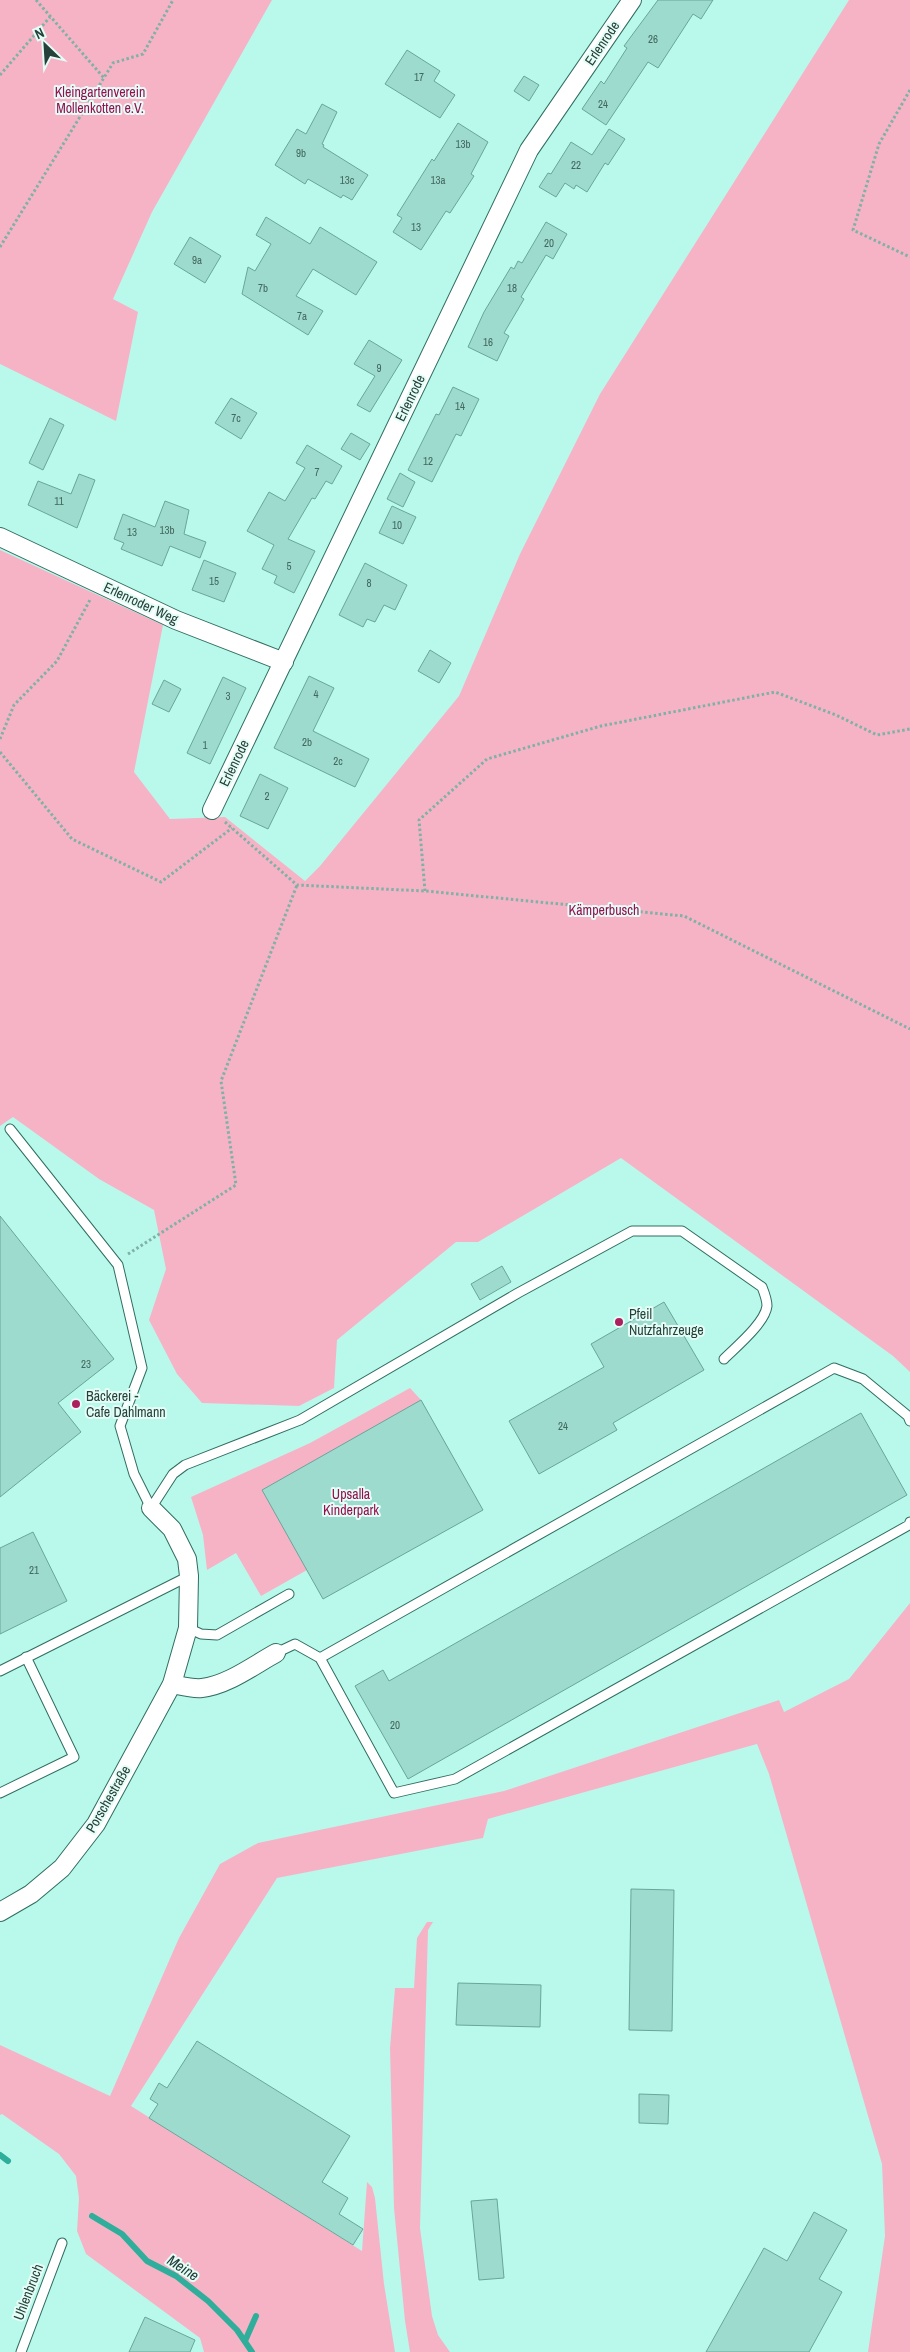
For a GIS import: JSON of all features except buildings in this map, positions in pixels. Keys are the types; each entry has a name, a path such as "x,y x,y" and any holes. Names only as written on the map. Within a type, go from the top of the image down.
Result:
{"street":[{"name":"Erlenrode","path":"212,810 529,150 632,0"},
{"name":"Erlenroder Weg","path":"0,537 176,620 284,662"},
{"name":"Porschestraße","path":"0,1912 32,1894 62,1868 91,1831 172,1684 188,1628 189,1576 187,1559 172,1529 151,1508"},
{"path":"172,1684 192,1688 210,1687 276,1653"}],"lane":[{"path":"10,1129 118,1265 142,1368 120,1426 134,1474 151,1508"},
{"path":"151,1508 173,1474 185,1465 300,1420 518,1293 632,1231 682,1230 762,1287 767,1305 764,1315 724,1359"},
{"path":"320,1658 834,1368 863,1379 908,1416 910,1421"},
{"path":"276,1653 295,1644 320,1658 394,1793 455,1779 900,1530 910,1522"},
{"path":"0,1670 189,1576"},
{"path":"188,1628 201,1634 217,1635 290,1594"},
{"path":"0,1793 74,1757 26,1657"},
{"name":"Uhlenbruch","path":"20,2352 62,2242"}],"path":[{"path":"36,0 104,78"},
{"path":"0,247 113,64 143,54 173,0"},
{"path":"0,75 50,17"},
{"path":"910,90 879,144 853,230 910,257"},
{"path":"0,739 14,705 58,661 99,583"},
{"path":"425,891 419,820 487,759 601,726 775,692 836,715 877,735 903,729 910,730"},
{"path":"0,752 72,839 161,882 232,828"},
{"path":"212,810 298,885 425,891 684,916 910,1029"},
{"path":"115,1262 236,1185 221,1081 298,885"}],"green space":[{"name":"Kleingartenverein Mollenkotten e.V.","path":"0,0 272,0 152,212 113,299 138,312 116,421 0,364"},
{"name":"Kämperbusch","path":"849,0 910,0 910,1372 893,1356 621,1158 478,1242 456,1242 337,1340 334,1388 299,1406 202,1403 177,1374 149,1320 166,1269 154,1210 99,1179 13,1117 0,1126 0,550 163,625 134,772 170,819 225,817 305,881 320,866 459,696 520,554 600,394"},
{"name":"Upsalla Kinderpark","path":"410,1388 421,1400 483,1510 307,1570 261,1596 236,1553 207,1570 203,1535 191,1497 310,1443"},
{"path":"910,1603 910,2352 868,2352 885,2236 882,2164 769,1774 757,1744 488,1819 483,1838 277,1878 131,2106 362,2251 367,2182 372,2187 375,2198 384,2284 395,2352 204,2352 200,2338 86,2254 77,2231 79,2198 76,2176 59,2154 2,2114 0,2115 0,2045 110,2096 179,1938 220,1864 258,1843 504,1791 779,1700 784,1712 849,1679"},
{"path":"427,1922 433,1922 428,1930 420,2228 432,2316 438,2335 450,2352 410,2352 405,2321 394,2208 390,2048 395,1988 414,1988 417,1938"}],"waterway":[{"name":"Meine","path":"0,2155 8,2161"},
{"name":"Meine","path":"92,2216 122,2234 147,2261 176,2276 208,2301 237,2330 252,2352"},
{"path":"245,2341 256,2316"}],"place":[{"name":"Pfeil Nutzfahrzeuge","path":"619,1322"},
{"name":"Bäckerei - Cafe Dahlmann","path":"76,1404"}]}
